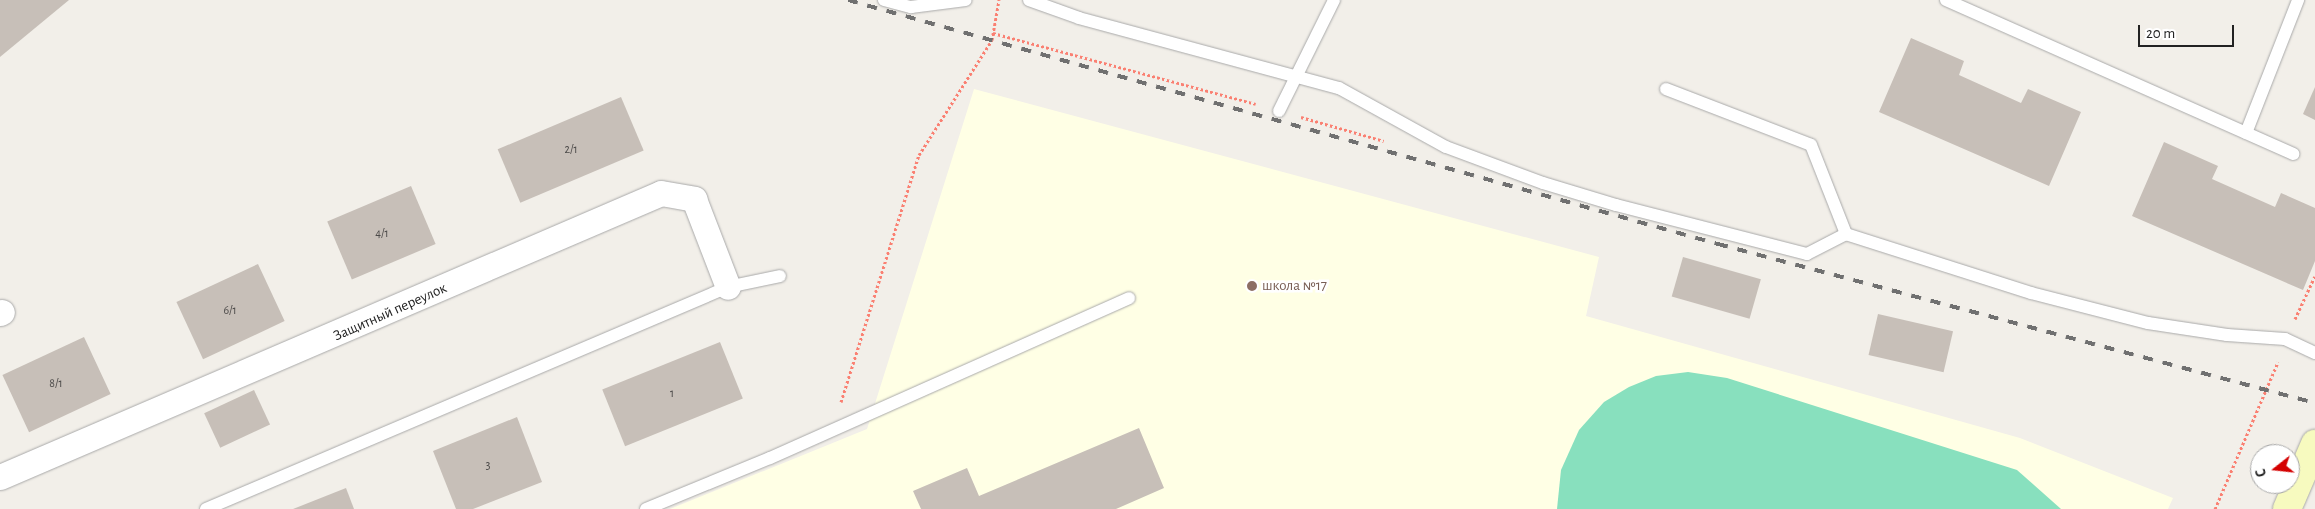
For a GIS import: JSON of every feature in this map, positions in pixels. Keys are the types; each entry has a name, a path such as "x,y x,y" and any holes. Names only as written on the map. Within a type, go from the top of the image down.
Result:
{"main road":[{"path":"2287,509 2315,444"}],"street":[{"name":"Защитный переулок","path":"0,477 661,193 694,199 728,288"}],"lane":[{"path":"884,0 911,7 966,0"},
{"path":"1029,0 1079,18 1298,74 1339,88 1446,147 1543,183 1616,205 1807,254 1846,234 2031,293 2148,322 2227,335 2285,340 2315,353"},
{"path":"1280,111 1334,0"},
{"path":"1946,0 2293,154"},
{"path":"2246,133 2298,0"},
{"path":"1666,89 1811,145 1846,234"},
{"path":"206,509 728,288 780,276"},
{"path":"646,509 832,431 1129,298"}],"path":[{"path":"832,431 919,155 992,40 999,0"},
{"path":"993,33 1389,142"},
{"path":"2215,509 2268,389 2285,340 2315,276"}],"shaded area":[{"name":"школа №17","path":"974,89 1599,257 1586,316 2020,438 2173,498 2168,509 670,509 867,429"}],"green space":[{"path":"1688,372 1727,378 2017,470 2061,509 1557,509 1561,470 1579,430 1604,402 1629,387 1656,376"}],"building":[{"path":"0,0 69,0 0,57"},
{"path":"1911,38 1964,61 1959,75 2021,103 2028,89 2081,112 2049,186 1879,112"},
{"path":"2315,87 2315,120 2303,114"},
{"path":"621,97 644,150 520,203 498,149"},
{"path":"2164,142 2218,166 2212,179 2275,207 2281,193 2315,208 2315,261 2303,290 2132,216"},
{"path":"411,186 436,244 352,280 327,222"},
{"path":"1683,257 1761,279 1750,319 1672,296"},
{"path":"258,264 285,321 203,359 176,302"},
{"path":"1878,314 1953,331 1944,372 1869,355"},
{"path":"84,337 111,394 29,432 2,375"},
{"path":"720,342 743,399 625,446 602,390"},
{"path":"254,390 270,424 220,448 204,413"},
{"path":"517,417 542,482 473,509 456,509 433,451"},
{"path":"1139,428 1164,488 1116,509 921,509 913,491 967,468 979,496"},
{"path":"346,488 354,509 293,509"}],"railway":[{"path":"848,0 1718,244 2315,403"}],"place":[{"name":"школа №17","path":"1252,286"}]}
